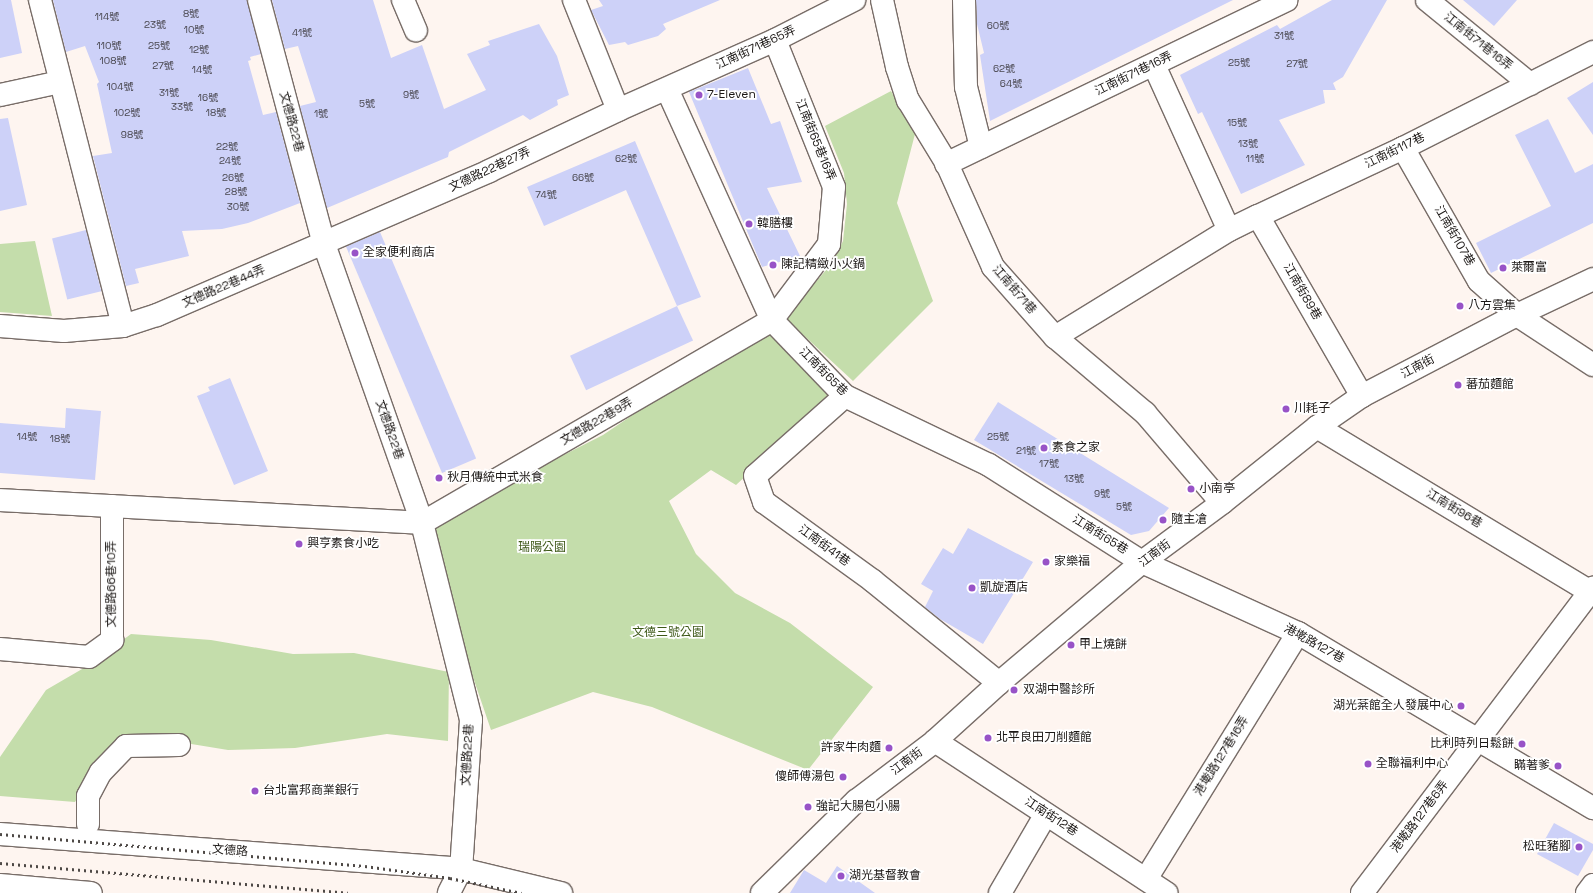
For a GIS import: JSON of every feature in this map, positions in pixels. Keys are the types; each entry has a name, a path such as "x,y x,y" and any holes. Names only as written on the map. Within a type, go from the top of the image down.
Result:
{"street":[{"path":"40,0 123,326"},
{"name":"文德路22巷","path":"258,0 324,244 422,523 471,720 461,869"},
{"path":"403,0 416,30"},
{"path":"574,0 618,110"},
{"name":"江南街71巷65弄","path":"661,92 775,40 854,0"},
{"name":"江南街71巷","path":"882,0 897,67 908,100 946,164 993,267 1055,337 1145,413 1222,503"},
{"path":"964,0 966,87 981,147"},
{"name":"江南街71巷16弄","path":"946,164 1287,0"},
{"name":"江南街71巷16弄","path":"1427,0 1530,84"},
{"name":"江南街65巷16弄","path":"772,320 829,244 834,187 775,40"},
{"name":"江南街117巷","path":"1258,216 1403,148 1593,52"},
{"path":"1154,65 1229,230"},
{"path":"0,95 60,82"},
{"name":"文德路22巷27弄","path":"324,244 488,171 618,110 661,92"},
{"name":"江南街65巷","path":"661,92 772,320 845,396 989,465 1142,562"},
{"name":"江南街107巷","path":"1403,148 1479,281 1517,315 1593,365"},
{"path":"1055,337 1229,230 1258,216"},
{"name":"江南街89巷","path":"1258,216 1362,396"},
{"name":"文德路22巷44弄","path":"0,326 64,331 123,326 157,315 324,244"},
{"name":"江南街","path":"762,893 856,801 935,741 999,683 1142,562 1222,503 1317,427 1362,396 1517,315 1593,279"},
{"name":"文德路22巷9弄","path":"422,523 772,320"},
{"name":"江南街41巷","path":"845,396 755,476 764,502 873,581 999,683"},
{"name":"江南街96巷","path":"1317,427 1592,590"},
{"path":"0,500 303,519 422,523"},
{"name":"文德路66巷10弄","path":"0,649 89,657 112,640 112,506"},
{"name":"港墘路127巷","path":"1142,562 1298,633 1593,808"},
{"path":"1478,741 1592,590"},
{"name":"港墘路127巷16弄","path":"1146,879 1298,633"},
{"name":"江南街12巷","path":"935,741 1166,893"},
{"name":"港墘路127巷6弄","path":"1362,893 1478,741"},
{"path":"88,824 88,796 101,772 126,746 179,745"},
{"path":"1000,893 1046,814"},
{"name":"文德路","path":"0,834 461,869 561,893"},
{"path":"449,893 461,869"},
{"path":"0,885 91,893"},
{"path":"1587,893 1593,885"}],"green space":[{"path":"891,91 915,134 897,203 933,301 853,381 785,318 832,263 843,241 847,204 844,173 825,126"},
{"path":"35,241 52,316 0,312 0,244"},
{"name":"文德三號公園","path":"769,323 831,398 736,485 711,470 669,501 696,554 735,593 790,623 873,687 808,770 652,707 593,692 491,730 461,642 432,522 603,435"},
{"path":"131,634 211,640 293,654 354,653 449,672 448,741 387,734 295,748 228,750 179,742 102,760 75,802 0,796 0,757 46,690 89,665"}],"building":[{"path":"0,0 11,0 22,53 0,58"},
{"path":"53,0 247,0 261,54 250,57 251,60 248,61 263,115 276,112 300,203 248,223 222,229 182,231 189,256 135,269 139,283 126,286 93,156 112,153 97,84 99,82 85,46 66,52"},
{"path":"272,0 373,0 391,58 422,45 444,109 486,90 467,54 490,45 488,41 539,24 557,56 569,95 557,100 558,105 530,120 523,115 449,152 448,157 327,208 300,106 316,102 298,46 285,49"},
{"path":"599,0 720,0 663,24 666,29 658,36 628,45 625,42 609,45 591,10 603,6"},
{"path":"976,0 1233,0 990,121 980,55 984,53 977,24"},
{"path":"1332,0 1387,0 1343,77 1333,83 1336,90 1323,90 1325,103 1279,120 1305,165 1241,194 1202,112 1198,114 1180,75 1277,25 1280,29"},
{"path":"1463,0 1517,0 1494,26"},
{"path":"748,68 771,124 780,121 802,182 767,188 800,256 762,267 689,92"},
{"path":"1593,82 1593,135 1567,98"},
{"path":"8,118 27,205 0,211 0,119"},
{"path":"1548,119 1575,173 1593,164 1593,223 1491,273 1476,243 1551,206 1515,135"},
{"path":"635,141 701,297 677,306 626,190 544,226 527,187"},
{"path":"86,230 101,291 67,300 52,238"},
{"path":"380,232 476,458 442,473 346,246"},
{"path":"677,306 693,340 586,390 570,356"},
{"path":"230,378 268,471 234,485 197,396 210,391 208,387"},
{"path":"998,402 1169,508 1149,531 1131,535 974,440"},
{"path":"66,408 101,411 95,480 0,473 0,423 65,428"},
{"name":"凱旋酒店","path":"968,528 1033,562 983,644 940,619 925,607 933,591 921,584 943,548 953,554"},
{"path":"1554,823 1593,844 1593,850 1578,876 1537,854"},
{"name":"湖光基督教會","path":"837,866 875,893 790,893 804,870 826,883"}],"railway":[{"path":"0,834 365,866 450,878 521,893"},
{"path":"0,863 348,893"}],"place":[{"name":"7-Eleven","path":"699,95"},
{"name":"韓膳樓","path":"749,224"},
{"name":"全家便利商店","path":"355,253"},
{"name":"陳記精緻小火鍋","path":"773,265"},
{"name":"萊爾富","path":"1503,268"},
{"name":"八方雲集","path":"1460,306"},
{"name":"蕃茄麵館","path":"1458,385"},
{"name":"川耗子","path":"1286,409"},
{"name":"素食之家","path":"1044,448"},
{"name":"秋月傳統中式米食","path":"439,478"},
{"name":"小南亭","path":"1191,489"},
{"name":"隨主凔","path":"1163,520"},
{"name":"興亨素食小吃","path":"299,544"},
{"name":"家樂福","path":"1046,562"},
{"name":"凱旋酒店","path":"972,588"},
{"name":"甲上燒餅","path":"1071,645"},
{"name":"双湖中醫診所","path":"1014,690"},
{"name":"湖光棻館全人發展中心","path":"1461,706"},
{"name":"北平良田刀削麵館","path":"988,738"},
{"name":"比利時列日鬆餅","path":"1522,744"},
{"name":"許家牛肉麵","path":"889,748"},
{"name":"全聯福利中心","path":"1368,764"},
{"name":"瞞著爹","path":"1558,766"},
{"name":"傻師傅湯包","path":"843,777"},
{"name":"台北富邦商業銀行","path":"255,791"},
{"name":"強記大腸包小腸","path":"808,807"},
{"name":"松旺豬腳","path":"1579,847"},
{"name":"湖光基督教會","path":"841,876"}],"park label":[{"name":"瑞陽公園","path":"542,548"}]}
